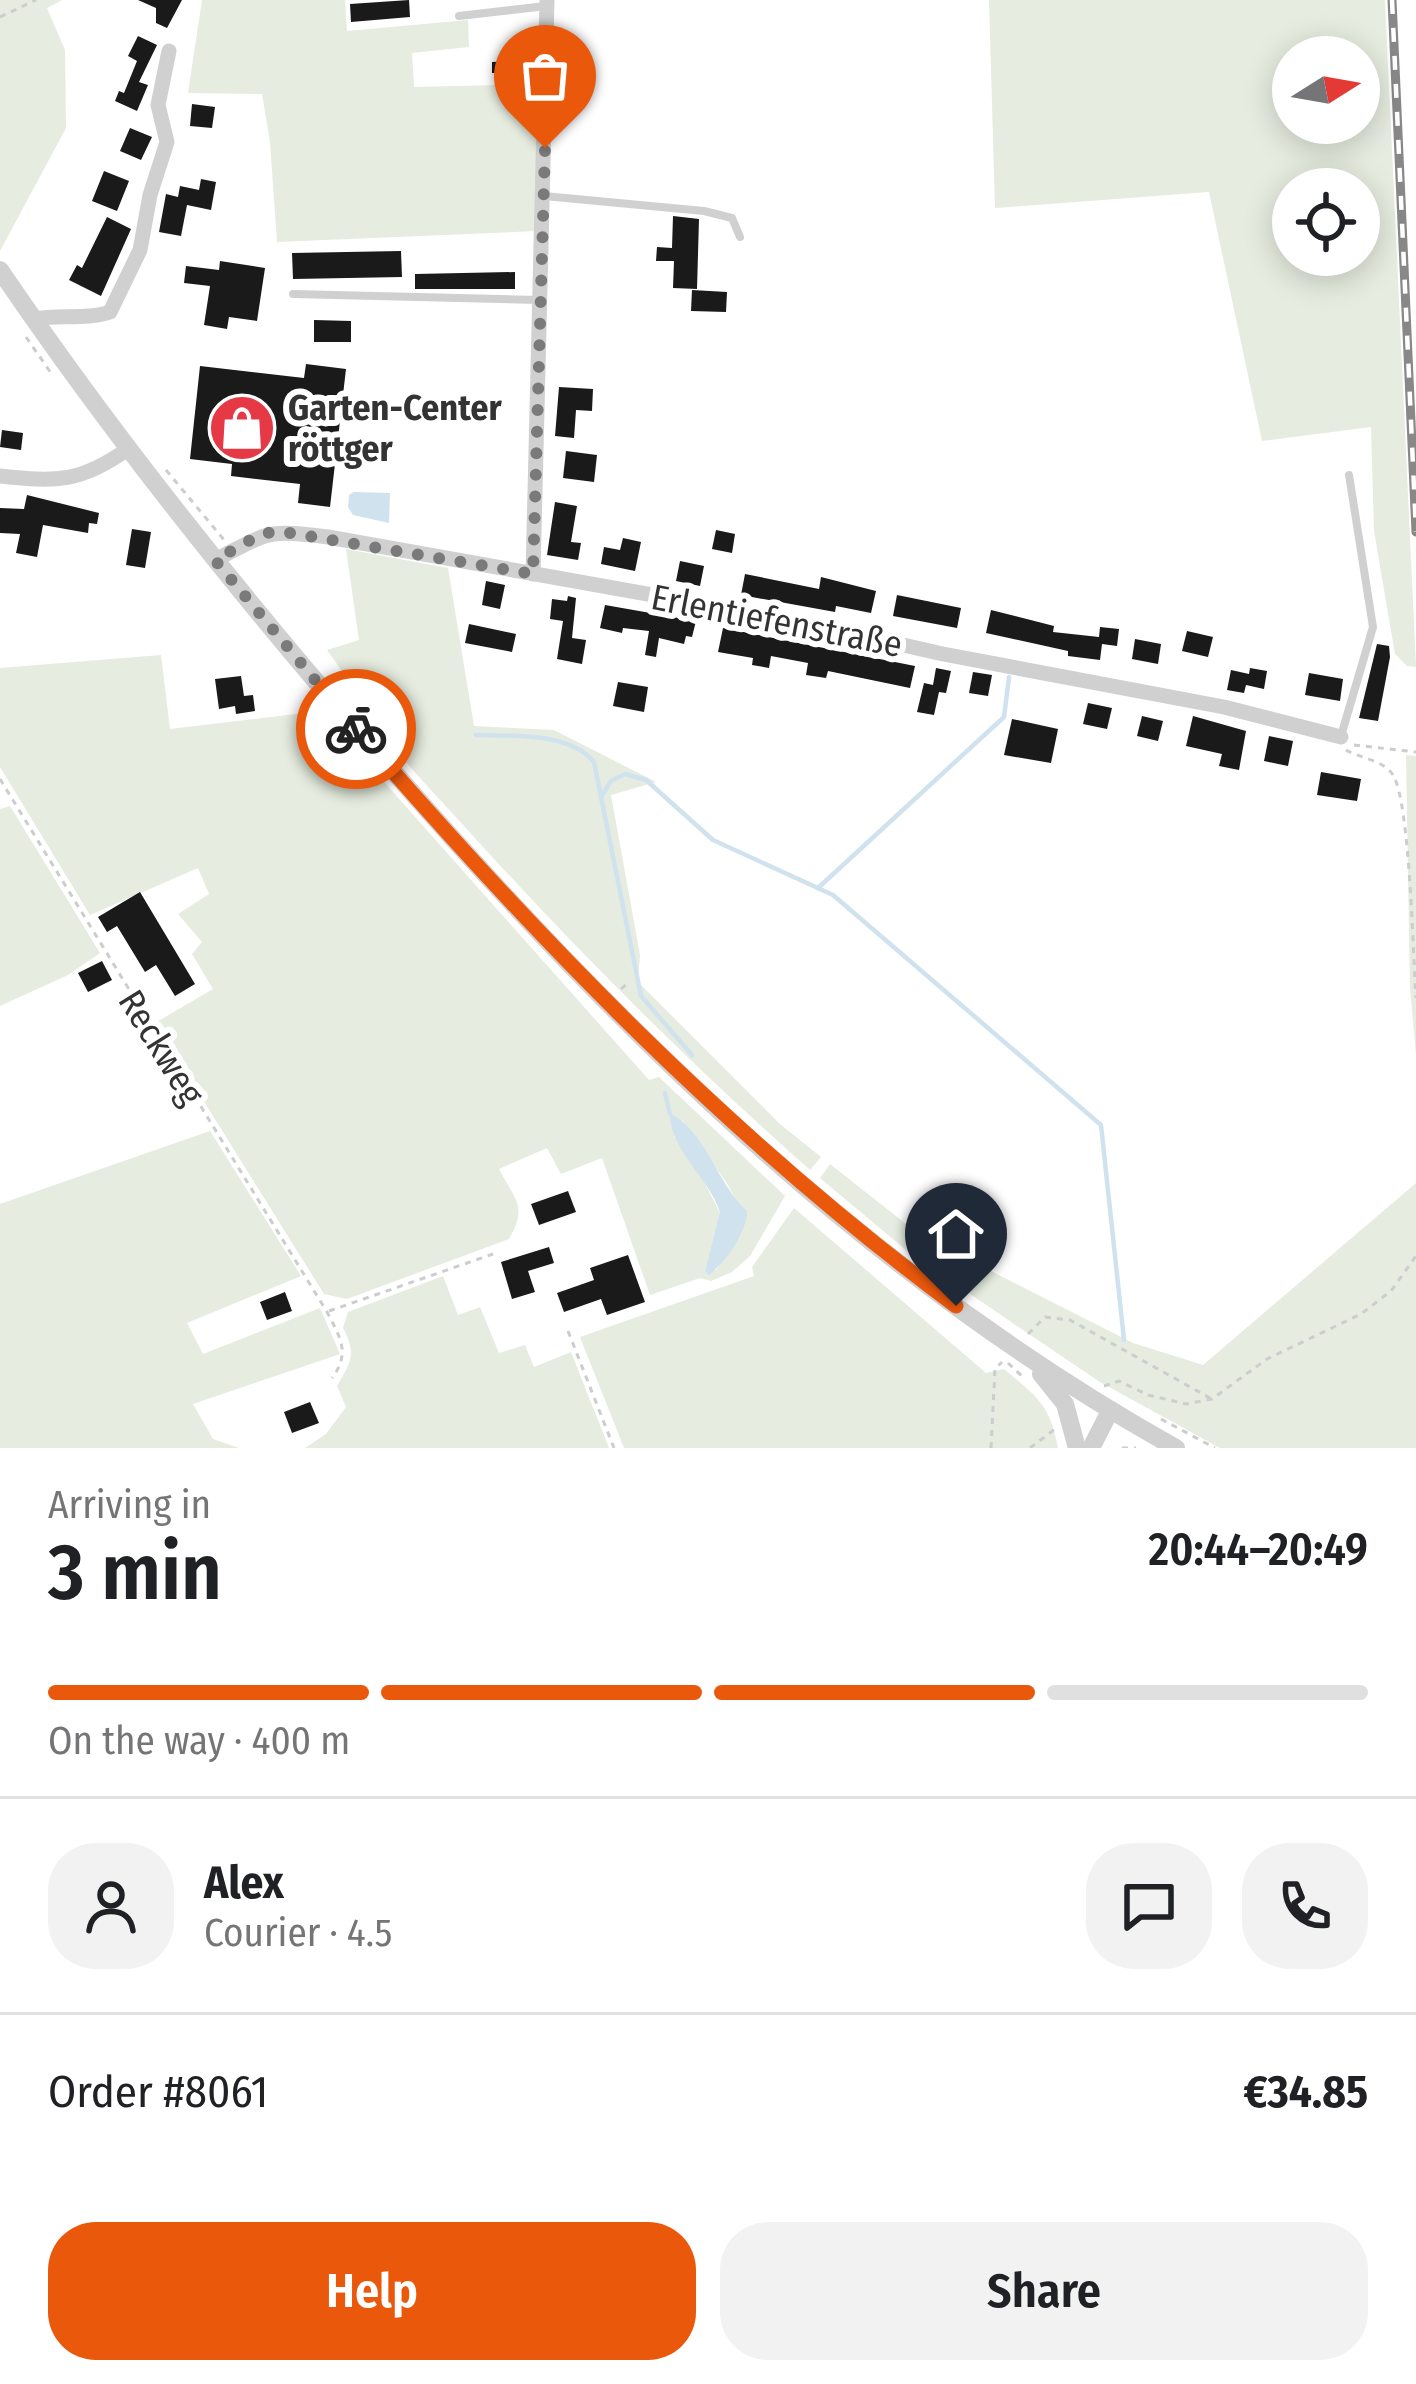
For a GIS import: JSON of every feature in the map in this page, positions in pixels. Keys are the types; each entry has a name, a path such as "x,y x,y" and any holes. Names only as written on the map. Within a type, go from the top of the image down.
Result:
{"street":[{"path":"533,574 547,3"},
{"path":"34,320 110,312 140,250 150,195 167,142 158,105 169,51"},
{"path":"0,270 215,560 456,844 697,1093 854,1229 1031,1361 1176,1448"},
{"path":"0,476 65,480 103,466 129,448"},
{"name":"Erlentiefenstraße","path":"215,560 261,534 278,531 410,543 533,574 794,620 965,658 1224,706 1341,737"},
{"path":"1031,1361 1065,1404 1077,1448"},
{"path":"1091,1448 1110,1412"}],"lane":[{"path":"459,16 547,3"},
{"path":"544,196 704,211 732,218 740,237"},
{"path":"293,294 541,300"},
{"path":"1341,737 1373,627 1348,475"}],"path":[{"path":"0,17 36,0"},
{"path":"1416,752 1347,742 1346,752 1383,765 1396,781 1406,845 1416,998"},
{"name":"Reckweg","path":"0,779 327,1312 344,1344 343,1363 332,1378"},
{"path":"327,1312 493,1254"},
{"path":"1102,1387 1118,1381 1148,1395 1186,1403 1212,1399 1267,1358 1361,1314 1391,1291 1416,1256"},
{"path":"1028,1334 1045,1318 1070,1320 1212,1399"},
{"path":"568,1331 614,1448"},
{"path":"992,1448 995,1369 1002,1362"},
{"path":"1030,1448 1062,1426"},
{"path":"1123,1448 1136,1448"}],"shaded area":[{"path":"0,0 62,0 47,8 65,50 66,128 0,251"},
{"path":"202,0 345,0 347,31 468,20 469,47 412,53 414,87 537,84 537,231 277,242 262,94 188,93"},
{"path":"989,0 1385,0 1416,667 1407,666 1395,654 1374,531 1371,427 1262,441 1209,192 995,208"},
{"path":"346,549 448,568 474,726 554,730 656,782 611,795 640,955 638,982 780,1124 821,1157 810,1170 602,973 431,790 347,689 351,684 327,650 359,640"},
{"path":"161,655 170,729 321,711 649,1080 659,1077 785,1196 750,1256 732,1272 711,1281 700,1278 650,1295 602,1158 561,1174 547,1148 499,1169 518,1211 509,1239 347,1299 324,1294 155,1023 213,989 192,954 202,942 178,914 209,894 198,868 90,915 0,767 0,668","holes":["682,1120 728,1185 742,1232 716,1270 705,1271 720,1213 674,1136"]},
{"path":"1406,755 1416,756 1416,1055 1410,987"},
{"path":"10,806 100,953 68,975 0,1006 0,809"},
{"path":"210,1131 301,1276 187,1323 203,1354 320,1308 340,1354 193,1404 213,1439 239,1448 0,1448 0,1204"},
{"path":"830,1164 920,1235 1133,1343 1203,1365 1416,1183 1416,1448 1220,1448 1100,1382 906,1250 820,1178"},
{"path":"794,1208 986,1373 1004,1369 1025,1387 1046,1411 1058,1448 624,1448 580,1337 754,1276 752,1267"},
{"path":"443,1276 458,1315 480,1307 499,1353 525,1345 534,1367 571,1352 609,1448 305,1448 326,1434 346,1407 337,1386 350,1358 343,1328 348,1312"}],"water":[{"path":"354,492 390,493 389,523 353,515 348,507"},
{"path":"670,1113 693,1133 747,1211 734,1246 709,1275 705,1271 720,1212 682,1151"}],"building":[{"path":"138,0 182,0 167,28 156,23 156,8"},
{"path":"409,0 410,17 351,22 350,4"},
{"path":"138,36 157,45 139,82 148,85 137,111 115,101 119,91 124,93 137,61 128,56"},
{"path":"525,61 526,80 503,81 503,73 492,73 492,62"},
{"path":"192,104 215,107 212,128 190,126"},
{"path":"130,128 152,137 141,160 120,151"},
{"path":"104,171 129,181 117,211 92,201"},
{"path":"201,179 216,182 211,210 187,205 181,236 159,232 166,194 178,197 180,186 199,190"},
{"path":"673,216 699,219 697,289 673,288 674,261 656,261 657,247 672,248"},
{"path":"107,217 131,229 101,296 69,280 77,265 82,268"},
{"path":"401,251 402,277 293,279 292,253"},
{"path":"220,261 265,268 257,321 229,317 227,329 204,325 210,286 184,283 186,266 219,270"},
{"path":"515,272 515,289 415,289 415,274"},
{"path":"692,290 727,292 726,312 691,311"},
{"path":"314,320 351,321 351,342 314,342"},
{"path":"306,364 346,369 330,507 298,503 300,484 231,476 232,464 190,459 200,366 304,378"},
{"path":"559,387 593,389 592,411 576,410 574,438 555,436"},
{"path":"2,430 23,433 21,450 0,447"},
{"path":"566,451 597,455 594,482 563,478"},
{"path":"27,495 99,513 97,524 89,523 88,533 43,525 37,557 16,553 20,534 0,533 0,508 24,509"},
{"path":"555,502 577,506 571,542 581,543 578,560 547,555"},
{"path":"132,529 151,532 145,568 126,565"},
{"path":"716,530 735,534 732,553 712,549"},
{"path":"623,538 641,542 635,571 601,564 604,547 620,550"},
{"path":"680,561 704,566 700,586 676,581"},
{"path":"745,574 819,589 821,577 876,591 871,613 836,606 835,612 741,595"},
{"path":"486,581 505,585 500,609 482,605"},
{"path":"897,595 961,608 957,628 893,616"},
{"path":"568,596 576,598 572,638 586,640 582,664 557,659 563,621 550,619 552,599 567,601"},
{"path":"605,605 696,621 692,637 686,636 684,644 659,638 656,657 645,655 649,631 623,628 622,633 600,628"},
{"path":"991,610 1054,626 1053,632 1099,637 1100,627 1119,629 1117,646 1102,644 1100,660 986,633"},
{"path":"469,624 516,634 512,652 465,643"},
{"path":"723,628 915,666 910,688 828,671 826,678 806,675 808,663 771,656 769,668 752,665 753,658 718,652"},
{"path":"1187,631 1213,637 1208,657 1182,651"},
{"path":"1135,639 1161,644 1158,664 1132,659"},
{"path":"1377,644 1389,646 1390,657 1378,721 1359,718"},
{"path":"936,668 951,671 946,693 939,692 934,715 917,712 924,683 933,685"},
{"path":"1250,668 1267,671 1264,689 1246,685 1244,693 1227,690 1231,670 1249,674"},
{"path":"973,672 992,675 988,696 969,693"},
{"path":"1309,673 1343,679 1340,701 1305,695"},
{"path":"241,676 244,696 253,695 255,711 236,714 235,706 219,709 215,679"},
{"path":"618,682 648,687 644,712 613,706"},
{"path":"1088,703 1112,708 1107,729 1083,724"},
{"path":"1142,716 1163,721 1158,741 1137,736"},
{"path":"1193,716 1246,731 1239,770 1219,766 1222,754 1186,746"},
{"path":"1012,719 1058,729 1051,763 1004,755"},
{"path":"1269,736 1293,741 1288,766 1264,761"},
{"path":"1321,772 1361,779 1357,801 1317,795"},
{"path":"140,892 195,984 175,996 156,965 145,972 117,926 107,932 98,917"},
{"path":"102,961 112,980 88,992 78,973"},
{"path":"568,1191 576,1212 539,1225 531,1204"},
{"path":"549,1247 554,1263 528,1271 535,1292 512,1299 501,1262"},
{"path":"628,1255 645,1302 607,1315 601,1299 564,1312 557,1293 594,1280 590,1268"},
{"path":"285,1292 292,1311 267,1320 260,1302"},
{"path":"310,1402 319,1423 292,1433 284,1412"}],"waterway":[{"path":"818,888 1004,717 1009,677"},
{"path":"476,735 556,741 584,752 594,762 641,996 692,1055"},
{"path":"601,797 611,781 625,774 646,780 713,840 833,895 1101,1125 1124,1340"},
{"path":"665,1093 670,1114"}],"railway":[{"path":"1392,0 1416,532"}],"way so far":[{"path":"356,729 215,560 261,534 278,531 533,574 545,148"}],"place":[{"name":"Garten-Center röttger","path":"242,428"}],"route":[{"path":"356,729 546,941 714,1109 801,1186 956,1306"}]}
